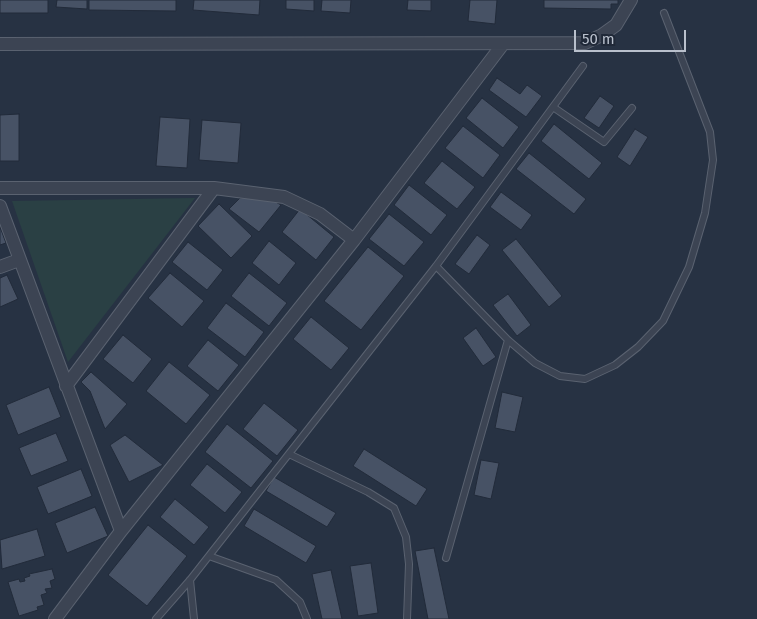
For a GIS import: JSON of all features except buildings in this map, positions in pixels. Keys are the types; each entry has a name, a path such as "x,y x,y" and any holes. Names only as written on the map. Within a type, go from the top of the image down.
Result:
{"street":[{"path":"0,44 585,43 602,35 616,25 631,0"},
{"path":"55,619 121,531 354,240 503,44"},
{"path":"0,188 214,188 284,197 320,214 354,240"},
{"path":"66,386 214,188"},
{"path":"0,206 121,531"},
{"path":"0,268 19,260"}],"lane":[{"path":"436,266 508,340 535,363 560,376 585,379 615,365 638,347 663,321 689,267 706,213 713,160 710,132 664,13"},
{"path":"156,619 190,580 436,266 583,66"},
{"path":"553,107 604,142 632,108"},
{"path":"446,558 508,340"},
{"path":"289,454 368,492 394,508 406,537 409,564 407,619"},
{"path":"209,556 276,580 300,602 307,619"},
{"path":"190,580 194,619"}],"green space":[{"path":"195,198 68,362 12,201"}]}
